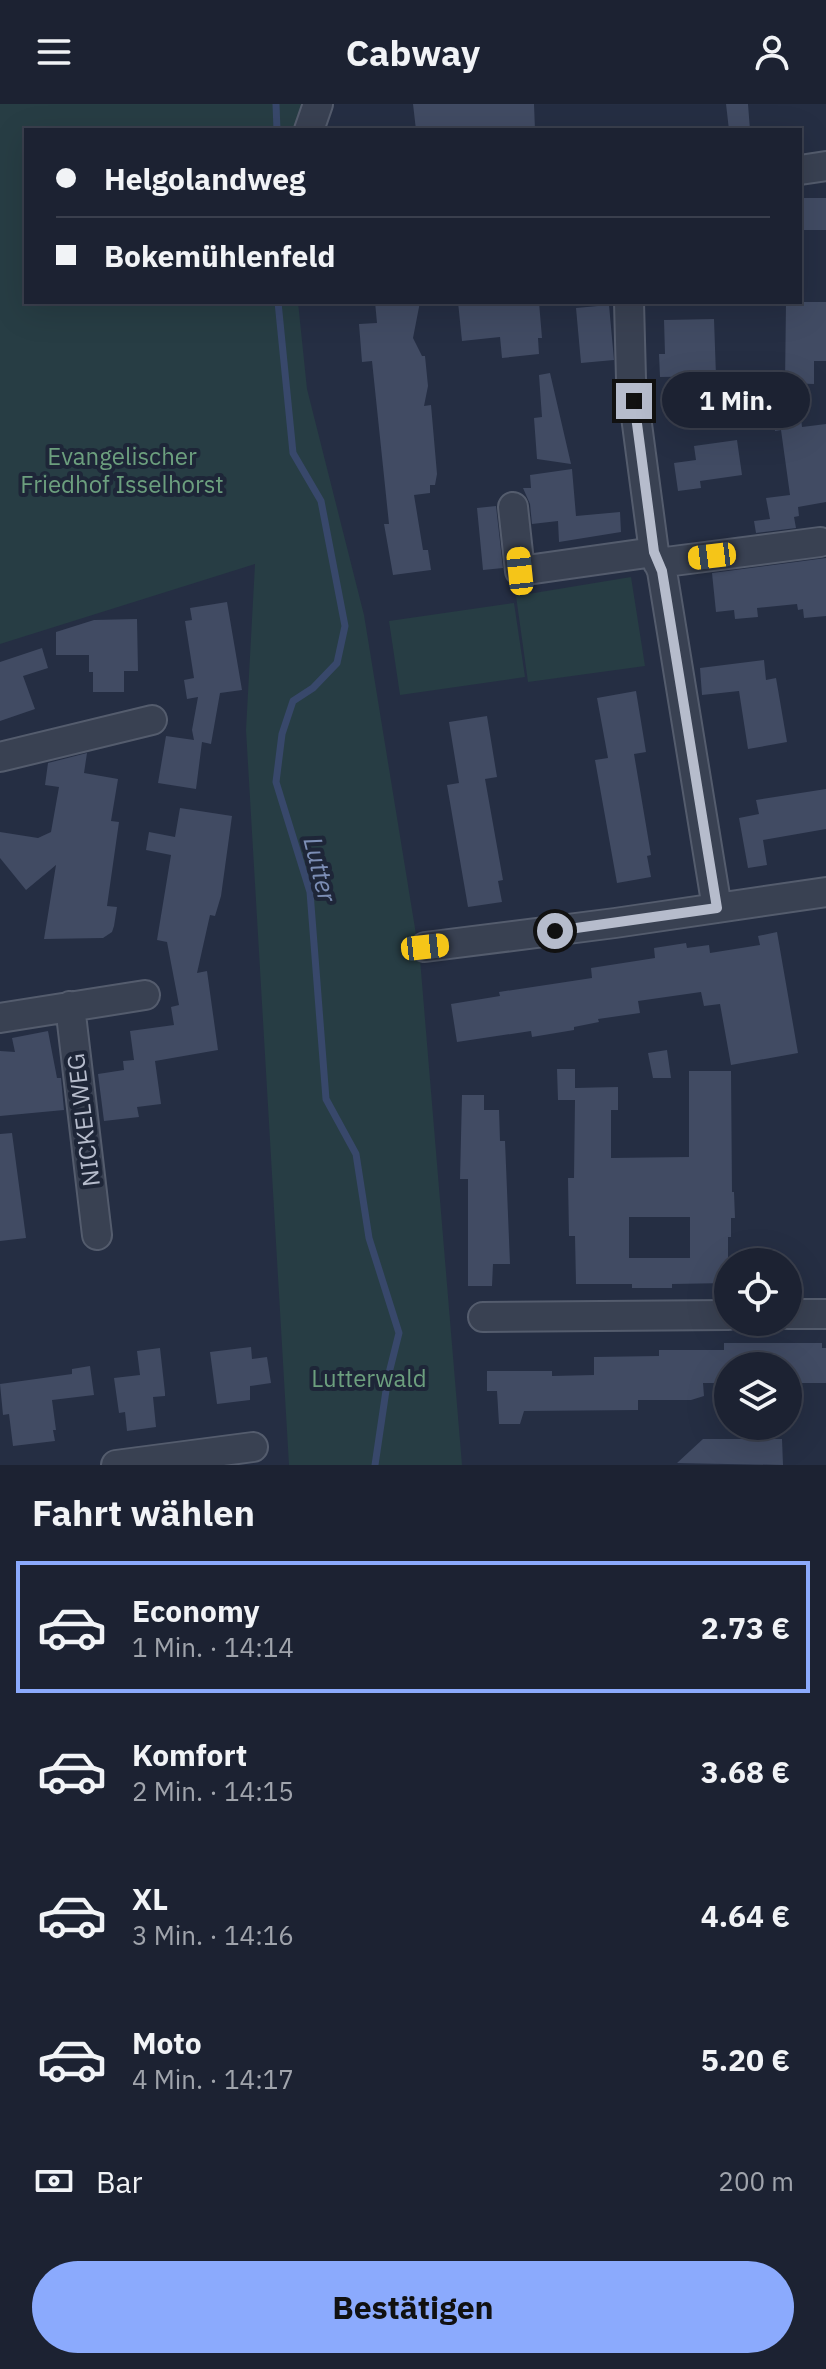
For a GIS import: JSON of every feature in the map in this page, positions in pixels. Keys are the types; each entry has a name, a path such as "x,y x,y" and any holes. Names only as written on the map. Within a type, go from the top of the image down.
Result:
{"street":[{"path":"310,128 318,104"},
{"path":"802,170 826,166"},
{"path":"629,304 631,379 656,558 717,908"},
{"path":"513,507 520,571 820,542"},
{"path":"0,757 152,720"},
{"path":"425,947 826,892"},
{"path":"0,1018 145,995"},
{"name":"NICKELWEG","path":"70,1006 97,1235"},
{"path":"802,1314 826,1314"},
{"path":"483,1317 714,1315"},
{"path":"116,1465 253,1447"}],"green space":[{"name":"Lutterwald","path":"0,104 305,104 296,128 24,128 24,304 298,304 307,389 364,615 420,959 462,1465 289,1465 246,730 255,564 0,644"},
{"path":"631,577 645,666 528,682 516,596"},
{"path":"514,603 525,677 400,695 389,621"}],"building":[{"path":"413,104 534,104 535,128 416,128"},
{"path":"726,104 748,104 750,128 729,128"},
{"path":"802,198 826,198 826,230 802,230"},
{"path":"826,302 826,361 814,361 814,384 785,383 786,304"},
{"path":"375,304 420,304 413,338 422,356 425,356 428,386 424,406 431,405 437,474 435,485 430,485 430,493 414,495 423,550 428,550 431,570 393,575 384,524 389,524 372,361 362,362 359,324 377,323"},
{"path":"458,304 539,304 542,338 538,338 539,354 502,358 500,337 462,341"},
{"path":"609,305 614,360 581,363 576,308"},
{"path":"714,319 716,376 660,377 659,354 665,354 664,320"},
{"path":"550,373 571,464 537,459 534,418 542,417 539,375"},
{"path":"799,401 802,427 826,424 826,502 798,507 799,516 794,517 796,528 756,533 754,521 770,519 766,498 790,495 781,430 775,431 773,404"},
{"path":"737,440 742,475 700,481 701,488 678,491 674,463 696,460 694,446"},
{"path":"572,469 576,516 620,512 621,532 559,542 558,521 532,524 530,504 523,488 531,488 530,475"},
{"path":"496,506 503,568 483,570 477,508"},
{"path":"826,558 826,616 804,618 803,609 798,610 797,604 757,608 758,617 735,619 734,610 716,612 712,573"},
{"path":"227,602 242,690 220,693 211,744 202,742 196,789 158,783 166,736 194,740 192,730 198,697 187,699 184,680 194,678 185,621 192,620 190,608"},
{"path":"137,619 138,671 124,671 124,692 93,692 89,655 56,655 56,632 94,620"},
{"path":"42,648 48,668 23,676 35,709 0,721 0,662"},
{"path":"764,660 766,680 776,678 787,742 748,749 739,691 702,695 700,668"},
{"path":"636,691 646,752 634,754 651,855 647,856 651,877 617,883 595,760 608,758 597,698"},
{"path":"487,716 497,777 485,779 503,880 498,881 502,902 468,907 447,785 459,783 449,722"},
{"path":"87,753 84,773 118,779 111,821 119,822 107,906 117,907 114,926 112,932 103,938 44,939 56,865 26,890 0,858 0,832 38,838 51,832 59,787 45,785 48,763"},
{"path":"826,789 826,829 763,840 767,865 748,868 739,818 759,814 756,800"},
{"path":"180,808 232,816 221,896 215,916 210,915 197,973 207,971 218,1050 155,1061 161,1104 137,1107 139,1117 104,1121 98,1074 124,1070 123,1061 134,1060 130,1031 174,1025 171,1007 179,1005 167,942 157,940 171,855 146,850 149,832 175,837"},
{"path":"777,932 798,1053 731,1065 720,1004 704,1006 701,992 638,1001 640,1013 598,1019 599,1022 574,1027 574,1030 532,1037 531,1031 457,1042 451,1004 500,996 499,992 592,978 591,968 655,958 654,948 686,943 687,948 709,945 710,953 760,945 758,936"},
{"path":"48,1031 57,1078 61,1078 64,1110 0,1116 0,1051 15,1052 12,1038"},
{"path":"667,1050 671,1078 653,1078 648,1053"},
{"path":"557,1069 575,1069 575,1088 618,1087 618,1110 611,1110 611,1158 689,1157 689,1071 731,1071 735,1218 731,1218 728,1248 714,1248 714,1283 672,1284 672,1288 576,1284 575,1236 569,1236 568,1178 574,1178 575,1100 558,1100","holes":["629,1217 690,1217 690,1258 629,1258"]},
{"path":"462,1095 484,1095 484,1110 499,1110 500,1141 505,1141 510,1264 493,1264 492,1286 468,1286 468,1179 460,1179"},
{"path":"12,1133 26,1238 0,1241 0,1134"},
{"path":"724,1343 822,1343 822,1348 826,1348 826,1383 802,1383 802,1352 714,1352 714,1383 703,1383 704,1396 691,1400 638,1400 638,1410 524,1411 520,1424 499,1424 497,1391 487,1391 487,1371 552,1371 552,1376 594,1375 594,1357 659,1356 659,1350 724,1350"},
{"path":"251,1347 252,1359 267,1357 271,1383 250,1386 250,1400 217,1404 210,1352"},
{"path":"160,1348 165,1396 153,1397 156,1427 127,1431 125,1412 119,1413 114,1378 140,1375 137,1351"},
{"path":"90,1366 94,1395 52,1400 55,1441 13,1446 9,1414 3,1415 0,1384 72,1374 72,1369"},
{"path":"703,1439 782,1440 783,1465 677,1463"}],"waterway":[{"name":"Lutter","path":"276,104 277,128"},
{"name":"Lutter","path":"278,304 293,453 321,501 345,626 337,663 313,688 293,701 282,734 276,782 310,892 326,1099 356,1154 369,1238 399,1333 388,1377 375,1465"}],"route":[{"path":"555,931 717,908 662,571 654,552 634,401"}],"park label":[{"name":"Evangelischer Friedhof Isselhorst","path":"122,470"}]}
